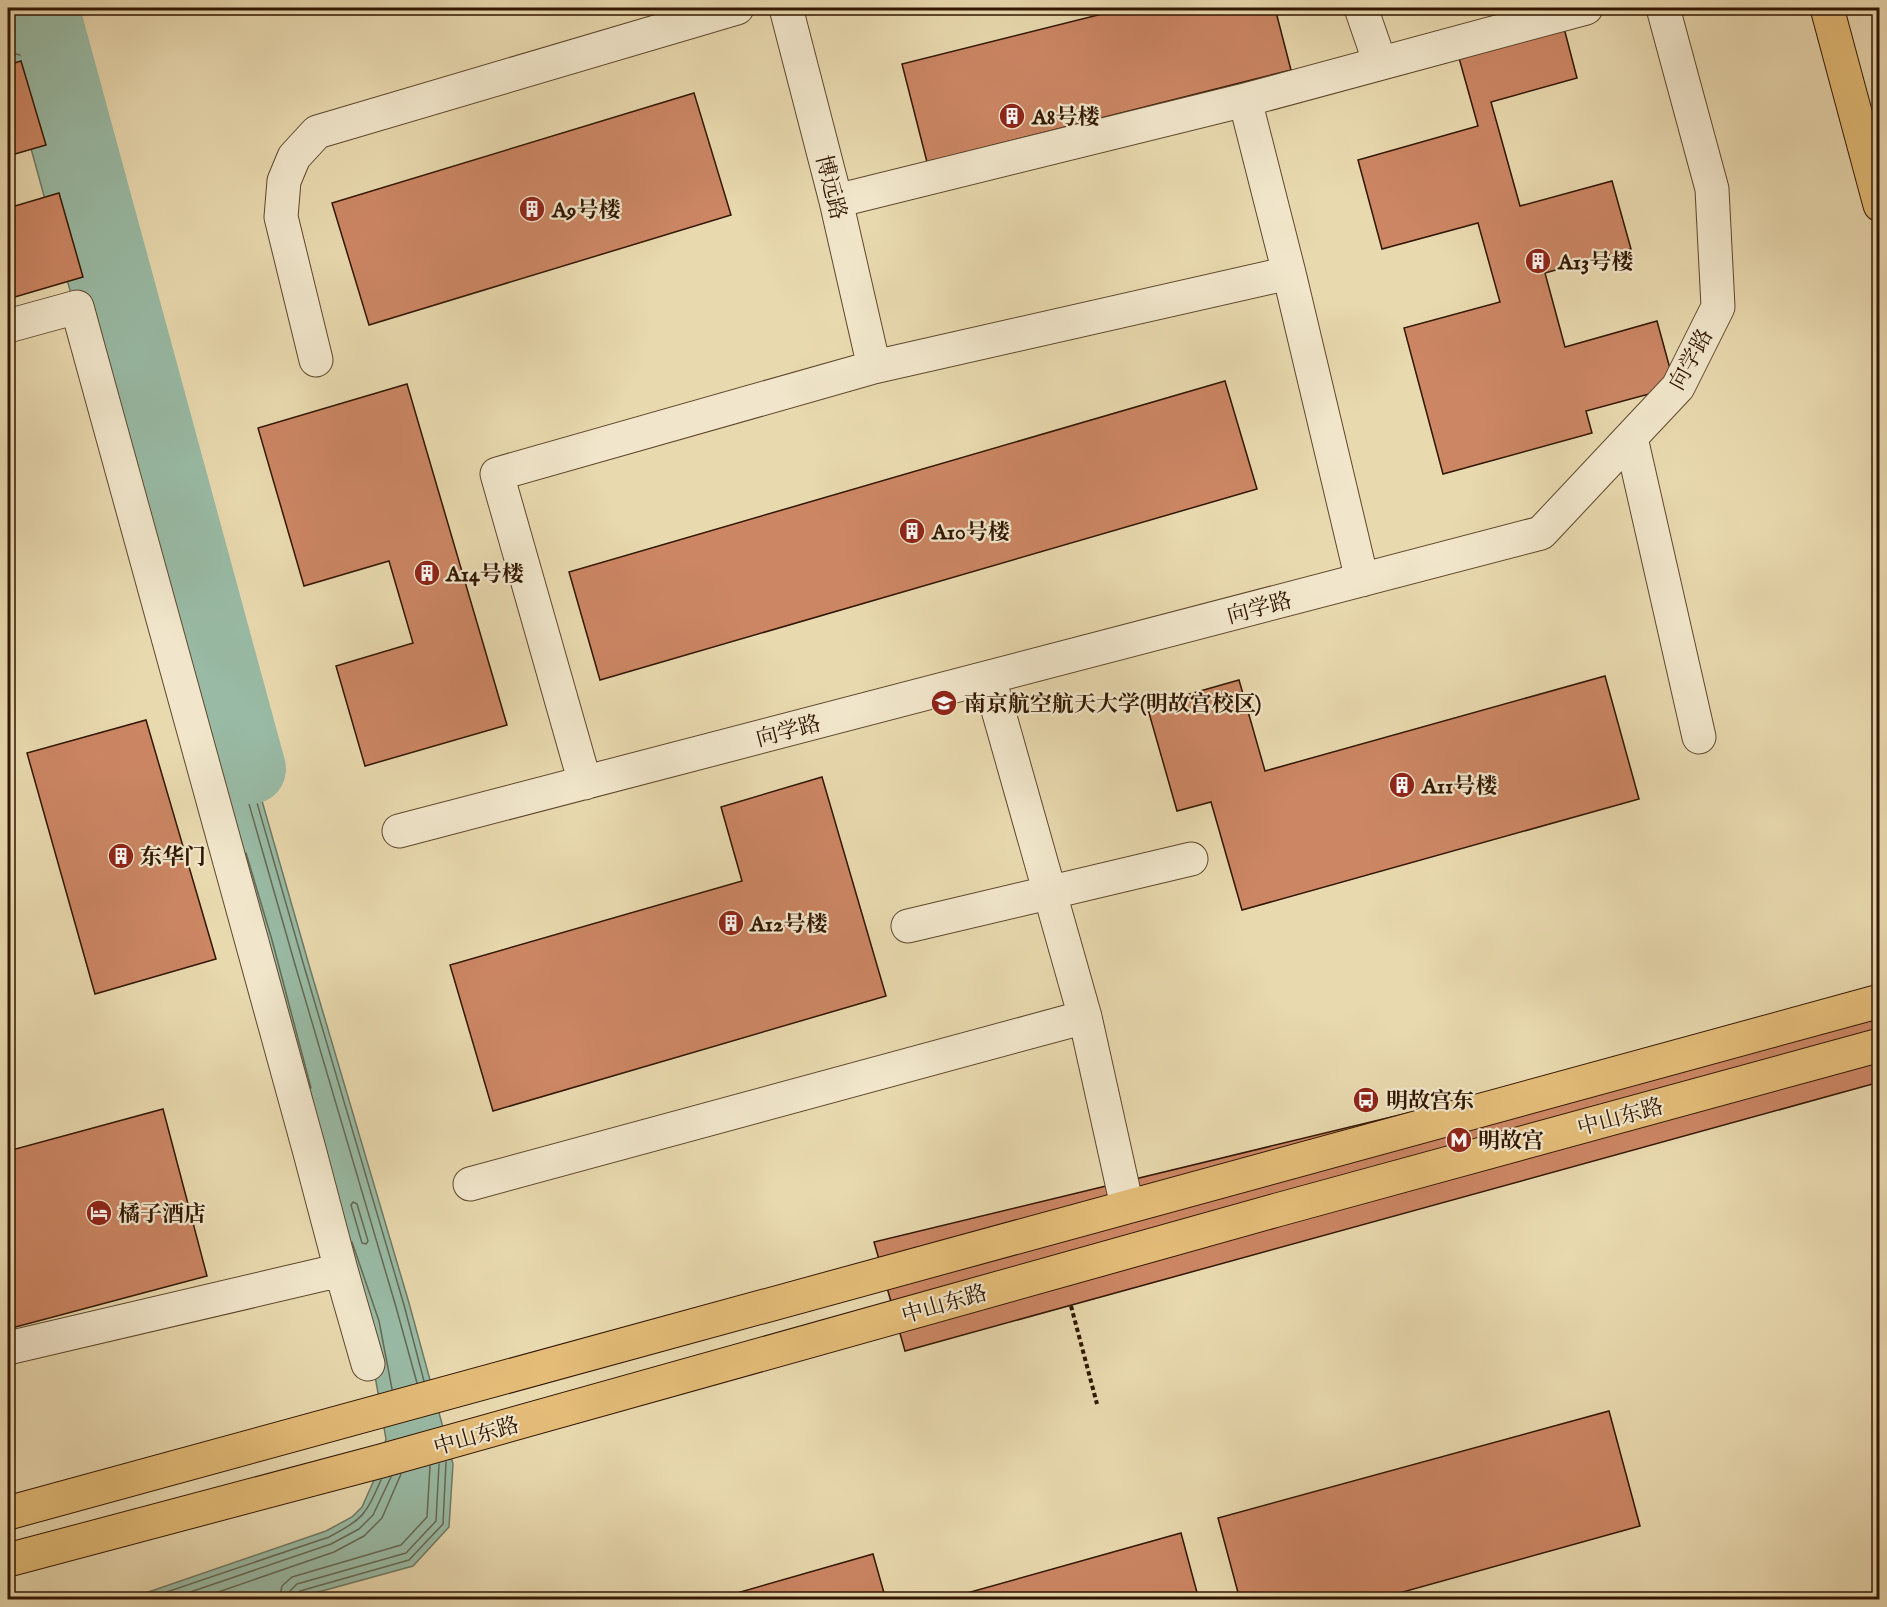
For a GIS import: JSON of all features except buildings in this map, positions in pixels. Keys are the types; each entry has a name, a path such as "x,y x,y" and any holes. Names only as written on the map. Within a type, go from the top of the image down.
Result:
{"main road":[{"path":"1827,8 1880,205"},
{"name":"中山东路","path":"8,1513 1880,1001"},
{"name":"中山东路","path":"8,1560 381,1461 1061,1270 1880,1045"}],"lane":[{"path":"316,360 281,217 284,181 294,157 317,132 737,8"},
{"name":"博远路","path":"786,8 836,201 874,367"},
{"path":"1361,8 1380,63"},
{"path":"836,201 1245,100 1586,8"},
{"name":"向学路","path":"399,831 1541,533 1678,387 1718,307 1712,189 1663,8"},
{"path":"1245,100 1362,580"},
{"path":"585,783 497,474 874,367 1289,273"},
{"path":"8,326 77,307 368,1364"},
{"path":"1631,438 1699,737"},
{"path":"989,678 1085,1017 1127,1206"},
{"path":"908,926 1191,859"},
{"path":"470,1184 1085,1017"},
{"path":"8,1348 341,1270"}],"path":[{"path":"1061,1270 1097,1404"}],"water":[{"path":"8,8 44,8 109,267 309,965 409,1303 453,1464 449,1527 413,1566 293,1599 128,1599 326,1531 352,1517 362,1507 378,1471 386,1439 366,1324 142,552 8,65"}],"waterway":[{"path":"44,8 251,769"}],"place":[{"name":"A8号楼","path":"1012,116"},
{"name":"A9号楼","path":"532,209"},
{"name":"A13号楼","path":"1538,261"},
{"name":"A10号楼","path":"912,531"},
{"name":"A14号楼","path":"427,573"},
{"name":"南京航空航天大学(明故宫校区)","path":"944,703"},
{"name":"A11号楼","path":"1402,785"},
{"name":"东华门","path":"121,856"},
{"name":"A12号楼","path":"731,923"},
{"name":"明故宫东","path":"1366,1100"},
{"name":"明故宫","path":"1459,1140"},
{"name":"橘子酒店","path":"99,1213"}]}
